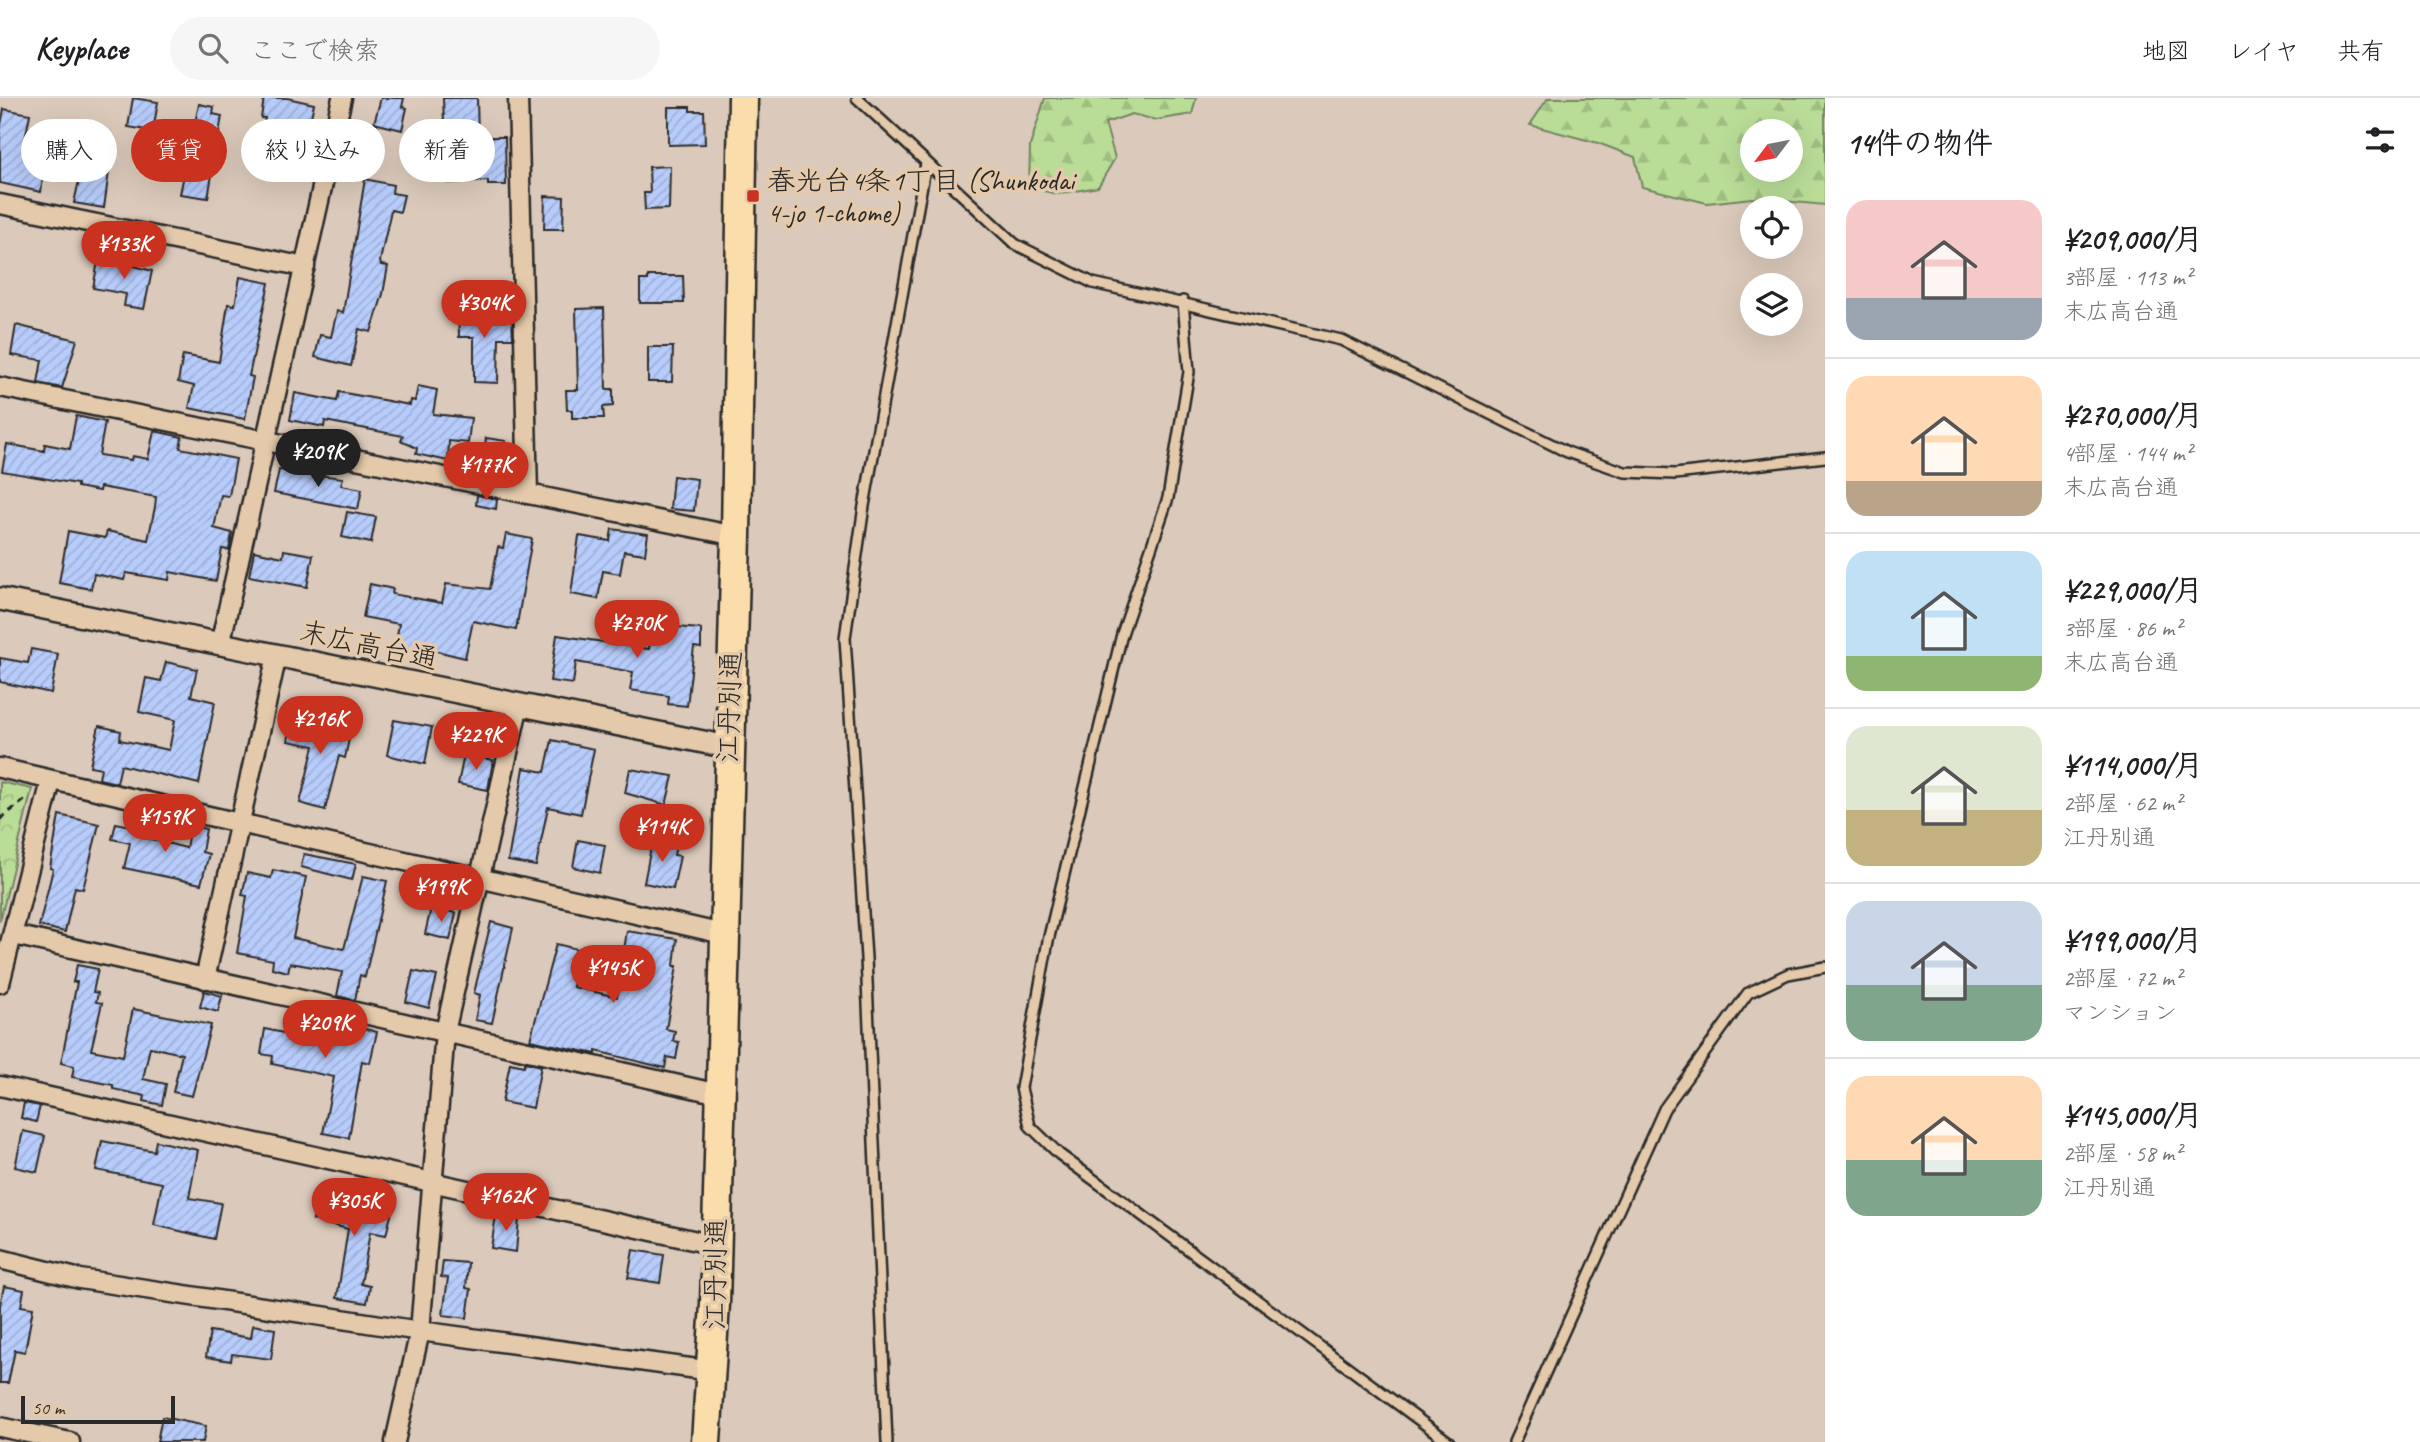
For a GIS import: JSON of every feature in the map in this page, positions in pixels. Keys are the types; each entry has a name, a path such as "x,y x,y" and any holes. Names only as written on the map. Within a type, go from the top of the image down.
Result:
{"main road":[{"name":"江丹別通","path":"706,1442 712,1371 736,536 743,98"}],"street":[{"path":"220,645 342,98"},
{"path":"518,98 528,494"},
{"path":"0,204 305,267"},
{"path":"0,387 266,443 736,536"},
{"name":"末広高台通","path":"0,599 728,747"},
{"path":"205,979 277,655"},
{"path":"395,1442 420,1331 445,1032 519,705"},
{"path":"0,768 240,825 723,933"},
{"path":"0,983 14,934 42,778"},
{"path":"14,934 719,1094"},
{"path":"0,1086 715,1245"},
{"path":"0,1259 80,1279 420,1331 712,1371"},
{"path":"0,1427 70,1442"}],"lane":[{"path":"857,98 1015,244 1093,283 1183,301 1341,340 1567,452 1625,472 1675,474 1825,457"},
{"path":"887,1442 866,958 845,638 864,506 926,163"},
{"path":"1183,301 1189,372 1168,498 1122,634 1048,941 1021,1088 1030,1126 1059,1154 1449,1442"},
{"path":"1514,1442 1664,1109 1748,993 1788,974 1825,967"}],"path":[{"path":"0,819 26,799 42,778"}],"green space":[{"path":"1045,98 1196,98 1192,114 1156,120 1132,114 1105,123 1115,158 1098,187 1058,194 1029,188 1030,146"},
{"path":"1548,98 1825,98 1825,205 1803,203 1803,196 1740,196 1740,199 1707,203 1642,187 1635,157 1598,143 1530,125"},
{"path":"0,782 32,789 0,921"}],"building":[{"path":"133,98 158,102 155,119 131,119 131,127 128,127"},
{"path":"264,98 287,98 314,104 310,119 261,118"},
{"path":"381,98 404,98 402,107 407,108 404,119 399,119 399,129 385,126 385,119 375,119"},
{"path":"443,98 477,98 478,119 444,119"},
{"path":"199,104 214,107 213,114 222,116 221,119 196,119"},
{"path":"668,107 690,107 690,111 704,111 705,144 668,145"},
{"path":"4,109 30,114 29,119 21,119 21,182 42,182 41,192 0,183 0,130"},
{"path":"495,137 505,137 506,185 488,185 488,182 495,182"},
{"path":"670,166 669,209 645,210 644,193 650,193 649,167"},
{"path":"79,182 108,182 104,208 74,203"},
{"path":"183,182 211,182 208,198 180,194"},
{"path":"365,182 393,185 392,193 404,195 400,212 391,210 380,261 381,265 388,266 383,294 371,332 359,329 351,366 315,357 320,335 331,337 337,311 343,313"},
{"path":"545,196 564,197 563,229 544,229"},
{"path":"99,256 152,271 144,309 124,306 126,294 93,288"},
{"path":"648,276 683,276 684,303 640,303 640,280 648,280"},
{"path":"240,277 269,283 249,376 253,377 245,419 189,408 194,386 178,382 183,355 219,362 228,304 235,305"},
{"path":"486,304 487,321 512,320 513,338 499,338 498,383 474,382 474,337 459,337 458,305"},
{"path":"604,308 606,389 613,389 613,406 603,407 604,418 572,418 572,410 567,410 566,390 578,390 576,309"},
{"path":"16,325 77,340 62,388 38,383 42,360 11,355"},
{"path":"648,347 673,347 672,382 648,382"},
{"path":"418,386 437,390 433,414 471,418 468,443 449,441 448,461 416,454 417,448 401,441 403,436 325,421 324,427 290,420 295,393 337,401 339,392 410,405 411,400 415,401"},
{"path":"76,416 105,422 99,455 131,460 132,456 148,459 154,431 182,437 180,448 236,459 229,496 221,495 214,528 232,533 229,550 222,549 216,581 170,572 169,580 126,573 124,580 94,574 91,589 59,583 68,531 105,538 107,531 148,540 155,507 156,497 100,487 99,491 77,487 77,484 2,471 7,444 44,451 45,444 70,449"},
{"path":"486,438 506,441 501,477 481,473"},
{"path":"279,470 343,478 341,485 362,489 358,509 274,493"},
{"path":"673,476 697,479 694,511 670,509"},
{"path":"477,495 497,499 496,509 476,505"},
{"path":"347,512 376,517 371,543 342,537"},
{"path":"612,529 648,534 645,554 624,551 620,574 603,571 598,599 571,594 579,536 610,541"},
{"path":"506,534 532,539 516,630 473,621 465,658 424,648 423,653 395,648 399,624 363,617 370,584 393,589 392,594 442,603 446,584 490,589 498,547 503,548"},
{"path":"284,550 313,555 307,587 249,576 254,551 283,557"},
{"path":"652,621 675,624 675,627 701,629 701,648 694,647 687,706 668,704 669,696 630,690 633,672 576,662 573,684 550,681 557,635 649,649"},
{"path":"31,649 58,654 51,693 0,682 0,658 28,663"},
{"path":"166,662 197,669 191,696 215,702 199,784 121,765 117,783 99,779 101,768 90,766 99,726 121,731 120,740 169,750 175,720 139,712 146,678 161,681"},
{"path":"293,715 351,729 345,758 339,756 325,810 300,803 314,746 288,741"},
{"path":"394,720 432,727 425,764 387,755"},
{"path":"552,740 594,749 581,814 548,807 536,866 508,861 524,768 545,772"},
{"path":"464,755 493,760 488,790 458,784"},
{"path":"630,769 673,776 666,805 625,793"},
{"path":"59,815 99,824 83,889 75,887 65,932 39,926 53,869 50,868"},
{"path":"116,823 145,829 143,837 186,848 190,826 206,829 202,852 209,854 201,884 124,868 130,843 112,839"},
{"path":"653,837 677,841 674,855 680,856 673,889 644,883"},
{"path":"578,840 605,845 600,873 573,867"},
{"path":"304,854 356,864 352,880 301,867"},
{"path":"273,870 306,877 293,938 344,949 363,876 387,881 365,977 360,975 355,1000 337,996 342,972 290,963 288,972 272,968 273,960 237,953 247,896 242,895 247,873 271,878"},
{"path":"431,908 456,913 450,940 425,934"},
{"path":"491,922 513,928 492,1023 475,1020 480,995 474,993"},
{"path":"627,931 677,939 674,966 677,966 666,1029 675,1031 673,1041 679,1042 676,1059 667,1057 665,1068 596,1051 596,1054 530,1040 556,944 581,950 573,987 617,997 628,951 624,950"},
{"path":"77,965 98,969 93,992 98,993 96,1002 102,1003 91,1050 123,1056 133,1009 211,1025 192,1096 173,1092 182,1054 150,1047 143,1079 166,1084 162,1105 144,1101 145,1096 113,1089 113,1085 72,1077 74,1066 61,1063 77,982 73,982"},
{"path":"413,971 437,976 429,1008 406,1002"},
{"path":"204,991 222,996 218,1012 200,1007"},
{"path":"292,1010 377,1032 370,1063 362,1061 349,1138 323,1133 334,1077 272,1064 273,1056 261,1054 265,1029 288,1034"},
{"path":"525,1062 541,1066 533,1108 502,1102 510,1063 524,1066"},
{"path":"24,1103 40,1106 36,1122 21,1118"},
{"path":"23,1131 45,1136 37,1172 15,1167"},
{"path":"102,1141 154,1151 156,1141 198,1150 189,1198 221,1203 214,1239 154,1225 162,1183 96,1170"},
{"path":"320,1194 358,1204 359,1199 393,1207 386,1235 370,1232 361,1284 370,1286 367,1303 337,1298 348,1229 313,1220"},
{"path":"496,1215 519,1218 516,1252 491,1248"},
{"path":"633,1250 664,1255 660,1283 628,1278"},
{"path":"443,1261 468,1263 466,1288 471,1289 467,1318 443,1315 448,1278 441,1277"},
{"path":"4,1286 24,1290 21,1306 33,1308 25,1352 15,1350 8,1383 0,1383 0,1305"},
{"path":"253,1325 275,1329 271,1359 232,1354 231,1361 206,1357 210,1331 251,1338"},
{"path":"162,1417 206,1426 203,1442 157,1442"}],"place":[{"name":"春光台4条1丁目 (Shunkodai 4-jo 1-chome)","path":"753,196"}]}
